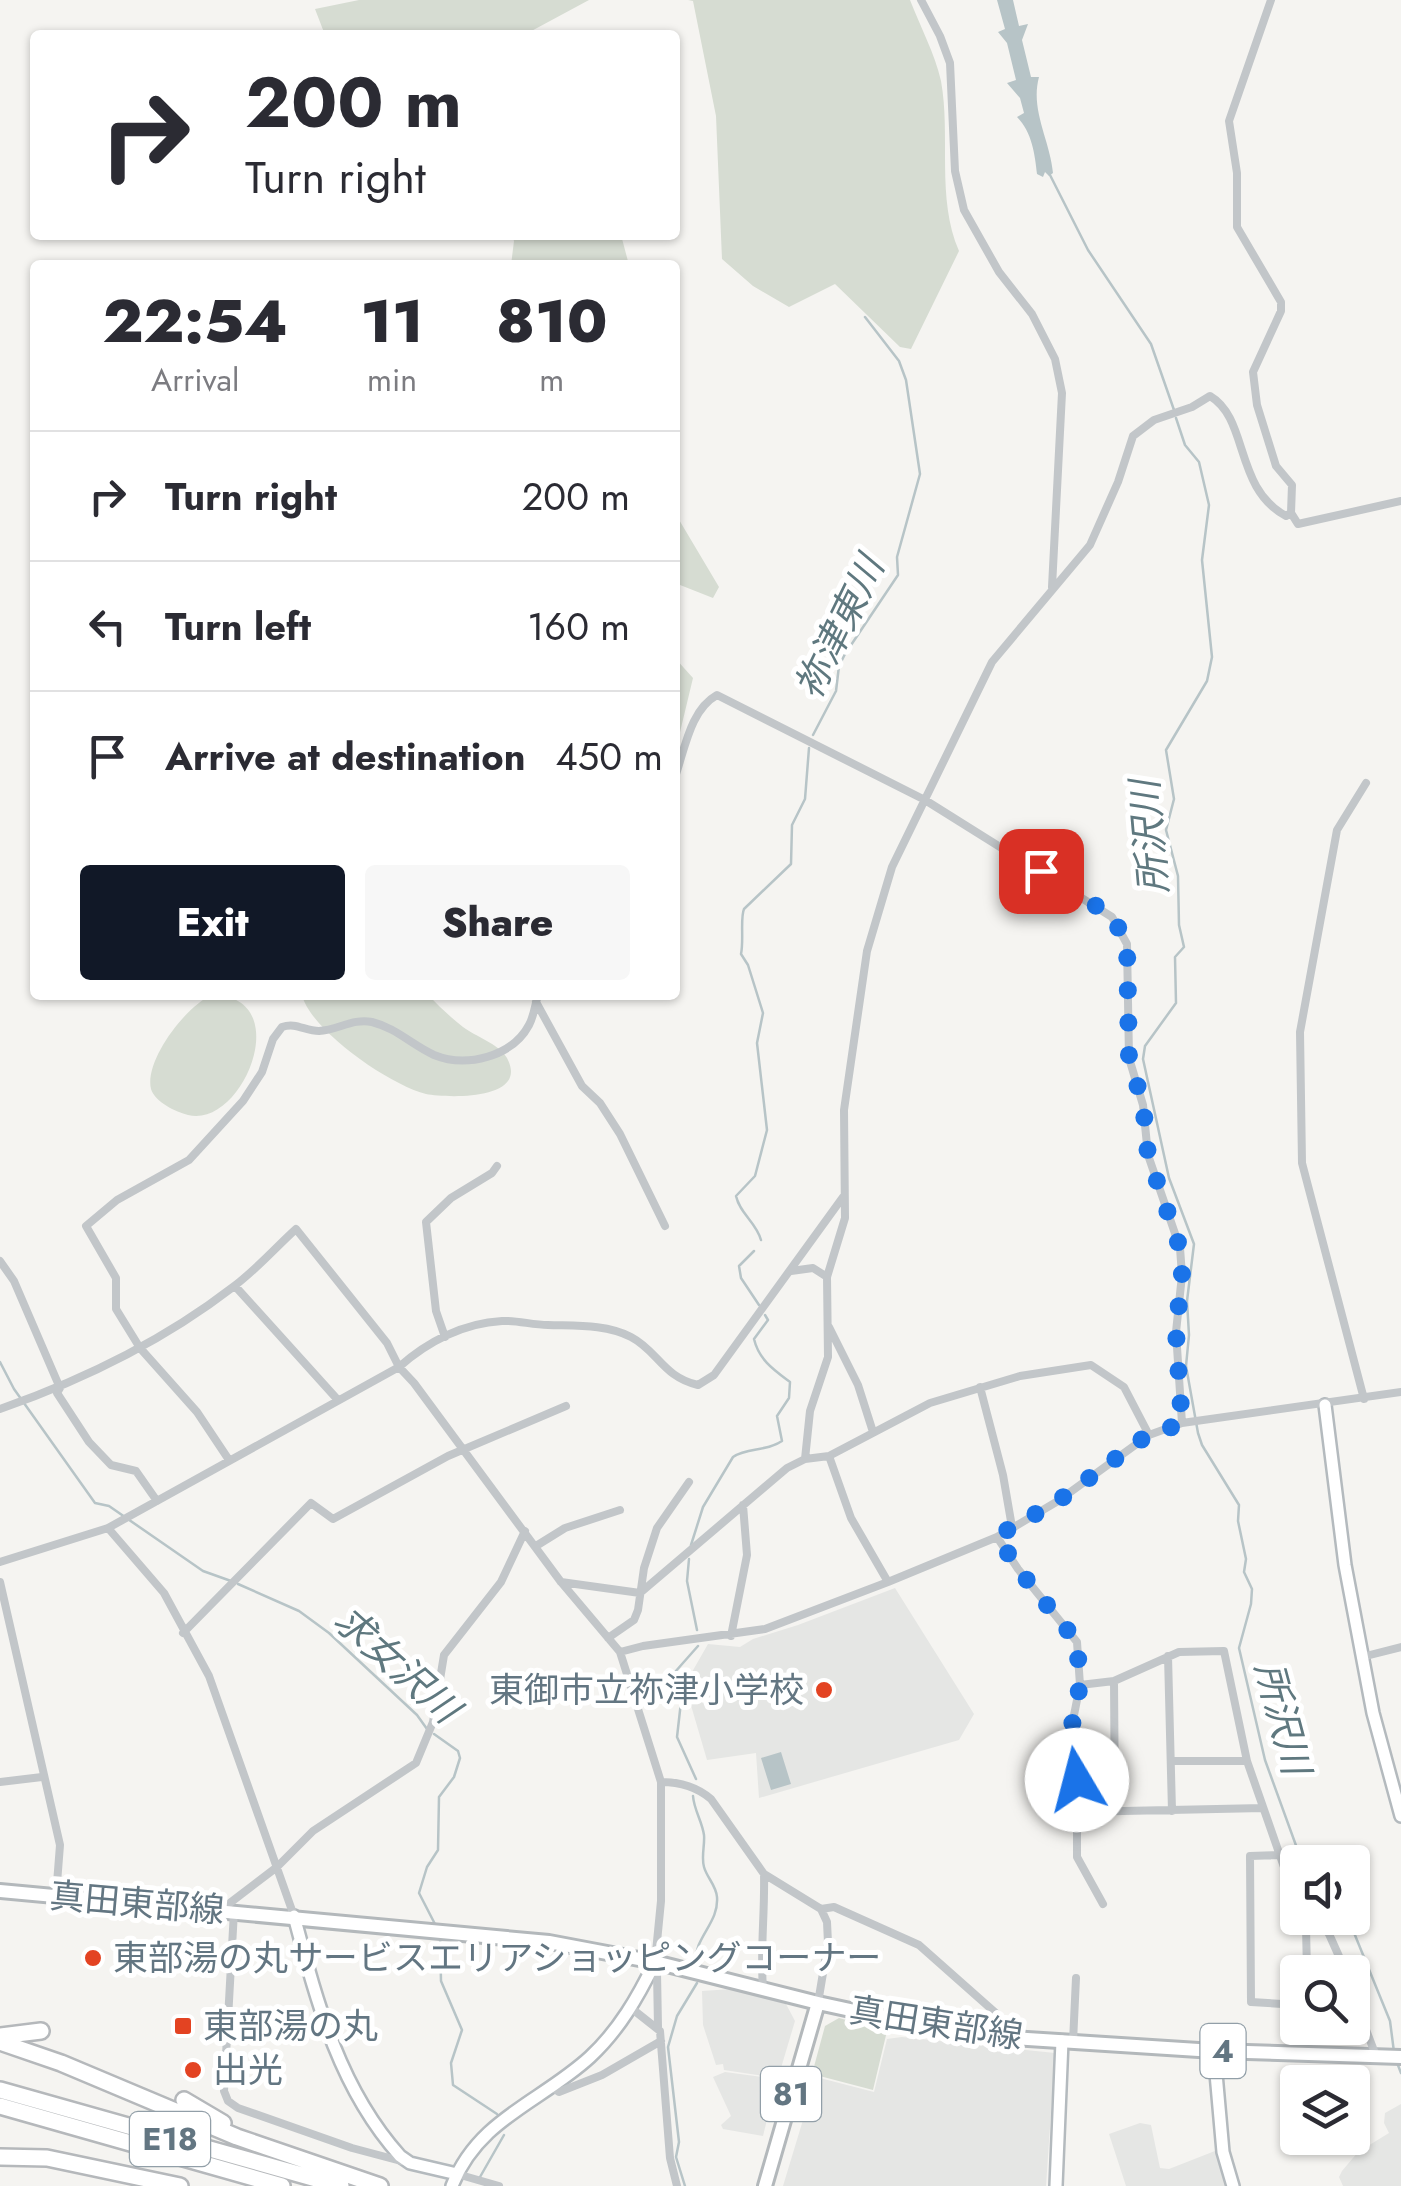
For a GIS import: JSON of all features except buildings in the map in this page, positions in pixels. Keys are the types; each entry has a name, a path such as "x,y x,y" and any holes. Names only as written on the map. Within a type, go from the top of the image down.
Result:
{"highway":[{"path":"0,2039 41,2031"},
{"path":"0,2039 295,2158 380,2186"},
{"name":"E18","path":"0,2090 341,2186"},
{"path":"184,2100 295,2158"},
{"name":"E18","path":"0,2106 282,2186"},
{"path":"0,2157 48,2158 180,2186"}],"main road":[{"name":"真田東部線","path":"0,1891 505,1936 764,1989 906,2024 1000,2038 1401,2057"},
{"name":"81","path":"764,2186 818,2003"}],"street":[{"path":"921,0 950,63 955,171 964,210 999,272 1032,314 1054,359 1062,392 1052,587"},
{"path":"1271,0 1229,121 1237,173 1237,227 1281,302 1281,312 1253,372 1257,405 1276,466 1292,485 1291,514 1298,524 1401,501"},
{"path":"805,1458 810,1411 828,1357 827,1277 845,1218 844,1110 866,951 892,868 992,662 1090,545 1133,436 1154,420 1192,407 1210,396 1216,399 1230,419 1262,501 1286,516 1291,514"},
{"path":"680,762 696,716 704,702 717,695 925,800 1112,916 1127,944 1129,1058 1143,1104 1148,1155 1180,1248 1182,1275 1176,1332 1182,1424"},
{"path":"1364,1399 1302,1163 1300,1032 1337,830 1366,783"},
{"path":"229,1460 197,1412 140,1348 116,1309 116,1278 86,1226 117,1200 189,1160 242,1101 262,1072 282,1027 294,1024 315,1031 368,1021 456,1062 490,1056 516,1041 532,1020 537,1000"},
{"path":"538,1000 582,1086 620,1134 665,1226"},
{"path":"446,1336 436,1311 426,1222 450,1198 497,1166"},
{"path":"0,1562 108,1528 399,1367 418,1350 466,1327 505,1320 600,1328 625,1334 640,1342 674,1377 698,1386 714,1375 844,1195"},
{"path":"0,1409 60,1388 140,1348 235,1286 296,1229 387,1342 399,1367 561,1582 620,1652 661,1782 658,2027 670,2158 677,2186"},
{"path":"0,1261 14,1281 60,1388 58,1393 89,1442 110,1466 136,1471 157,1501"},
{"path":"791,1271 813,1268 827,1277"},
{"path":"235,1286 336,1399"},
{"path":"830,1327 858,1385 874,1432"},
{"path":"561,1582 640,1593 787,1468 805,1458 829,1456 930,1403 1020,1376 1090,1365 1124,1387 1149,1434"},
{"path":"980,1387 1012,1527"},
{"path":"620,1652 765,1629 888,1582 997,1536 1058,1501 1149,1434 1205,1420 1401,1392"},
{"path":"1325,1405 1345,1565 1373,1713 1401,1816"},
{"path":"183,1633 312,1503 332,1519 462,1449 566,1406"},
{"path":"829,1456 851,1518 888,1582"},
{"path":"608,1638 634,1620 657,1528 689,1482"},
{"path":"731,1636 748,1555 743,1505"},
{"path":"536,1546 564,1528 620,1510"},
{"path":"108,1528 164,1593 209,1676 294,1916 326,2033 353,2086 390,2144 410,2163"},
{"path":"495,2185 459,2179 328,2141 228,2101 224,2092 228,1910 312,1831 416,1763 433,1722 444,1655 501,1582 525,1532"},
{"path":"997,1536 1028,1583 1077,1642 1080,1685 1070,1735 1077,1780 1077,1856 1104,1904"},
{"path":"0,1582 60,1845 56,1896"},
{"path":"1362,1656 1401,1647"},
{"path":"1080,1685 1114,1680 1179,1652 1224,1651 1247,1761 1280,1855 1250,1856 1252,2002 1280,2004"},
{"path":"1168,1656 1172,1811"},
{"path":"1114,1680 1115,1811"},
{"path":"1171,1761 1247,1761"},
{"path":"0,1782 42,1777"},
{"path":"661,1782 685,1785 711,1799 764,1874 821,1909 827,1922 828,1943 818,2003"},
{"path":"1077,1812 1263,1808"},
{"path":"764,1874 765,1916 760,1949 764,1989"},
{"path":"821,1909 834,1908 852,1914 919,1944 998,2016 1000,2038"},
{"path":"459,2179 469,2151 484,2134 602,2045 656,1967"},
{"path":"1056,2186 1076,1978"},
{"path":"630,2008 658,2027"},
{"path":"1370,2036 1380,2056"},
{"path":"551,2086 559,2092 602,2075 661,2041"},
{"path":"1214,2051 1223,2152 1233,2186"}],"shaded area":[{"path":"359,0 589,0 533,30 323,30 315,9"},
{"path":"688,0 910,0 941,81 948,210 959,251 911,349 900,347 835,284 789,307 753,286 722,259 716,116 693,1"},
{"path":"997,0 1013,0 1019,26 1028,24 1022,40 1031,77 1039,77 1037,101 1053,173 1049,176 1045,172 1043,177 1037,174 1029,137 1017,117 1024,113 1020,98 1007,83 1016,80 1007,43 998,32 1005,29"},
{"path":"622,240 628,260 512,260 514,241"},
{"path":"680,521 719,587 713,598 680,585"},
{"path":"680,664 693,678 680,732"},
{"path":"304,1000 433,1000 463,1027 503,1053 511,1072 507,1082 483,1094 426,1094 393,1080 354,1055 308,1009"},
{"path":"202,1001 238,1001 252,1016 256,1037 242,1083 227,1102 208,1114 188,1115 157,1098 151,1089 151,1077 154,1063 170,1035"},
{"name":"東御市立祢津小学校","path":"895,1588 974,1714 959,1740 759,1798 756,1753 707,1760 690,1702 688,1679 708,1644 740,1647"},
{"path":"781,1752 791,1784 771,1790 761,1758"},
{"path":"732,1989 786,2004 795,2021 778,2078 724,2070 723,2064 716,2065 703,2025 702,1991"},
{"path":"839,2018 887,2031 873,2090 812,2074 825,2026"},
{"path":"902,2037 1055,2053 1046,2186 783,2186 816,2077 874,2092 887,2039"},
{"path":"725,2072 777,2079 763,2136 723,2129 721,2125 731,2116 713,2077"},
{"path":"1401,2104 1401,2186 1343,2186 1339,2177 1355,2155 1370,2155 1370,2145 1389,2133 1385,2113"},
{"path":"1140,2123 1151,2125 1160,2168 1169,2169 1220,2149 1228,2186 1126,2186 1109,2134"}],"waterway":[{"name":"所沢川","path":"1050,175 1088,250 1151,344 1174,410"},
{"name":"祢津東川","path":"813,735 836,691 845,654 898,575 897,557 920,474 906,380 899,361 865,317"},
{"name":"所沢川","path":"1176,418 1185,445 1199,462 1209,505 1202,560 1212,657 1207,681 1166,750 1174,799 1166,830 1178,876 1179,925 1184,947 1175,957 1176,1003 1145,1046 1143,1059 1169,1178 1194,1244 1187,1301 1186,1366 1198,1433 1239,1505 1244,1572 1252,1589 1239,1648 1265,1760 1296,1845"},
{"name":"祢津東川","path":"761,1240 736,1196 755,1176 767,1130 757,1043 763,1013 741,954 742,918 744,909 791,864 792,825 805,799 809,748"},
{"name":"祢津東川","path":"754,1251 739,1266 741,1278 759,1305"},
{"name":"祢津東川","path":"691,1545 703,1507 733,1457 782,1441 777,1416 789,1398 790,1382 768,1364 756,1346 754,1339 768,1320 765,1315"},
{"name":"求女沢川","path":"0,1362 14,1389 95,1503 109,1506 203,1571 231,1581"},
{"name":"祢津東川","path":"689,1559 687,1581 697,1630"},
{"name":"求女沢川","path":"238,1584 299,1611 329,1633 417,1715 427,1729"},
{"name":"祢津東川","path":"696,1779 677,1737 682,1693 673,1681 675,1672 698,1646"},
{"name":"求女沢川","path":"434,1734 458,1751 460,1758 454,1777 439,1797 438,1850 427,1867 419,1893 437,1928"},
{"name":"祢津東川","path":"693,1796 704,1835 704,1867 717,1897 695,1963"},
{"name":"求女沢川","path":"440,1935 441,1981 462,2030 451,2063 453,2085 497,2114"},
{"name":"所沢川","path":"1355,1935 1390,2021 1394,2052"},
{"name":"祢津東川","path":"685,2186 676,2157 679,2142 668,2047 677,2016 697,1983"},
{"name":"所沢川","path":"1396,2060 1401,2073"},
{"name":"求女沢川","path":"480,2177 504,2135"}],"place":[{"name":"東御市立祢津小学校","path":"824,1690"},
{"name":"東部湯の丸サービスエリアショッピングコーナー","path":"93,1958"},
{"name":"東部湯の丸","path":"183,2026"},
{"name":"出光","path":"193,2070"}],"route":[{"path":"1041,871 1112,916 1127,944 1129,1058 1143,1104 1148,1155 1176,1229 1182,1275 1176,1332 1182,1424 1149,1434 1058,1501 997,1536 1018,1569 1077,1642 1080,1685 1070,1735 1077,1780"}]}
